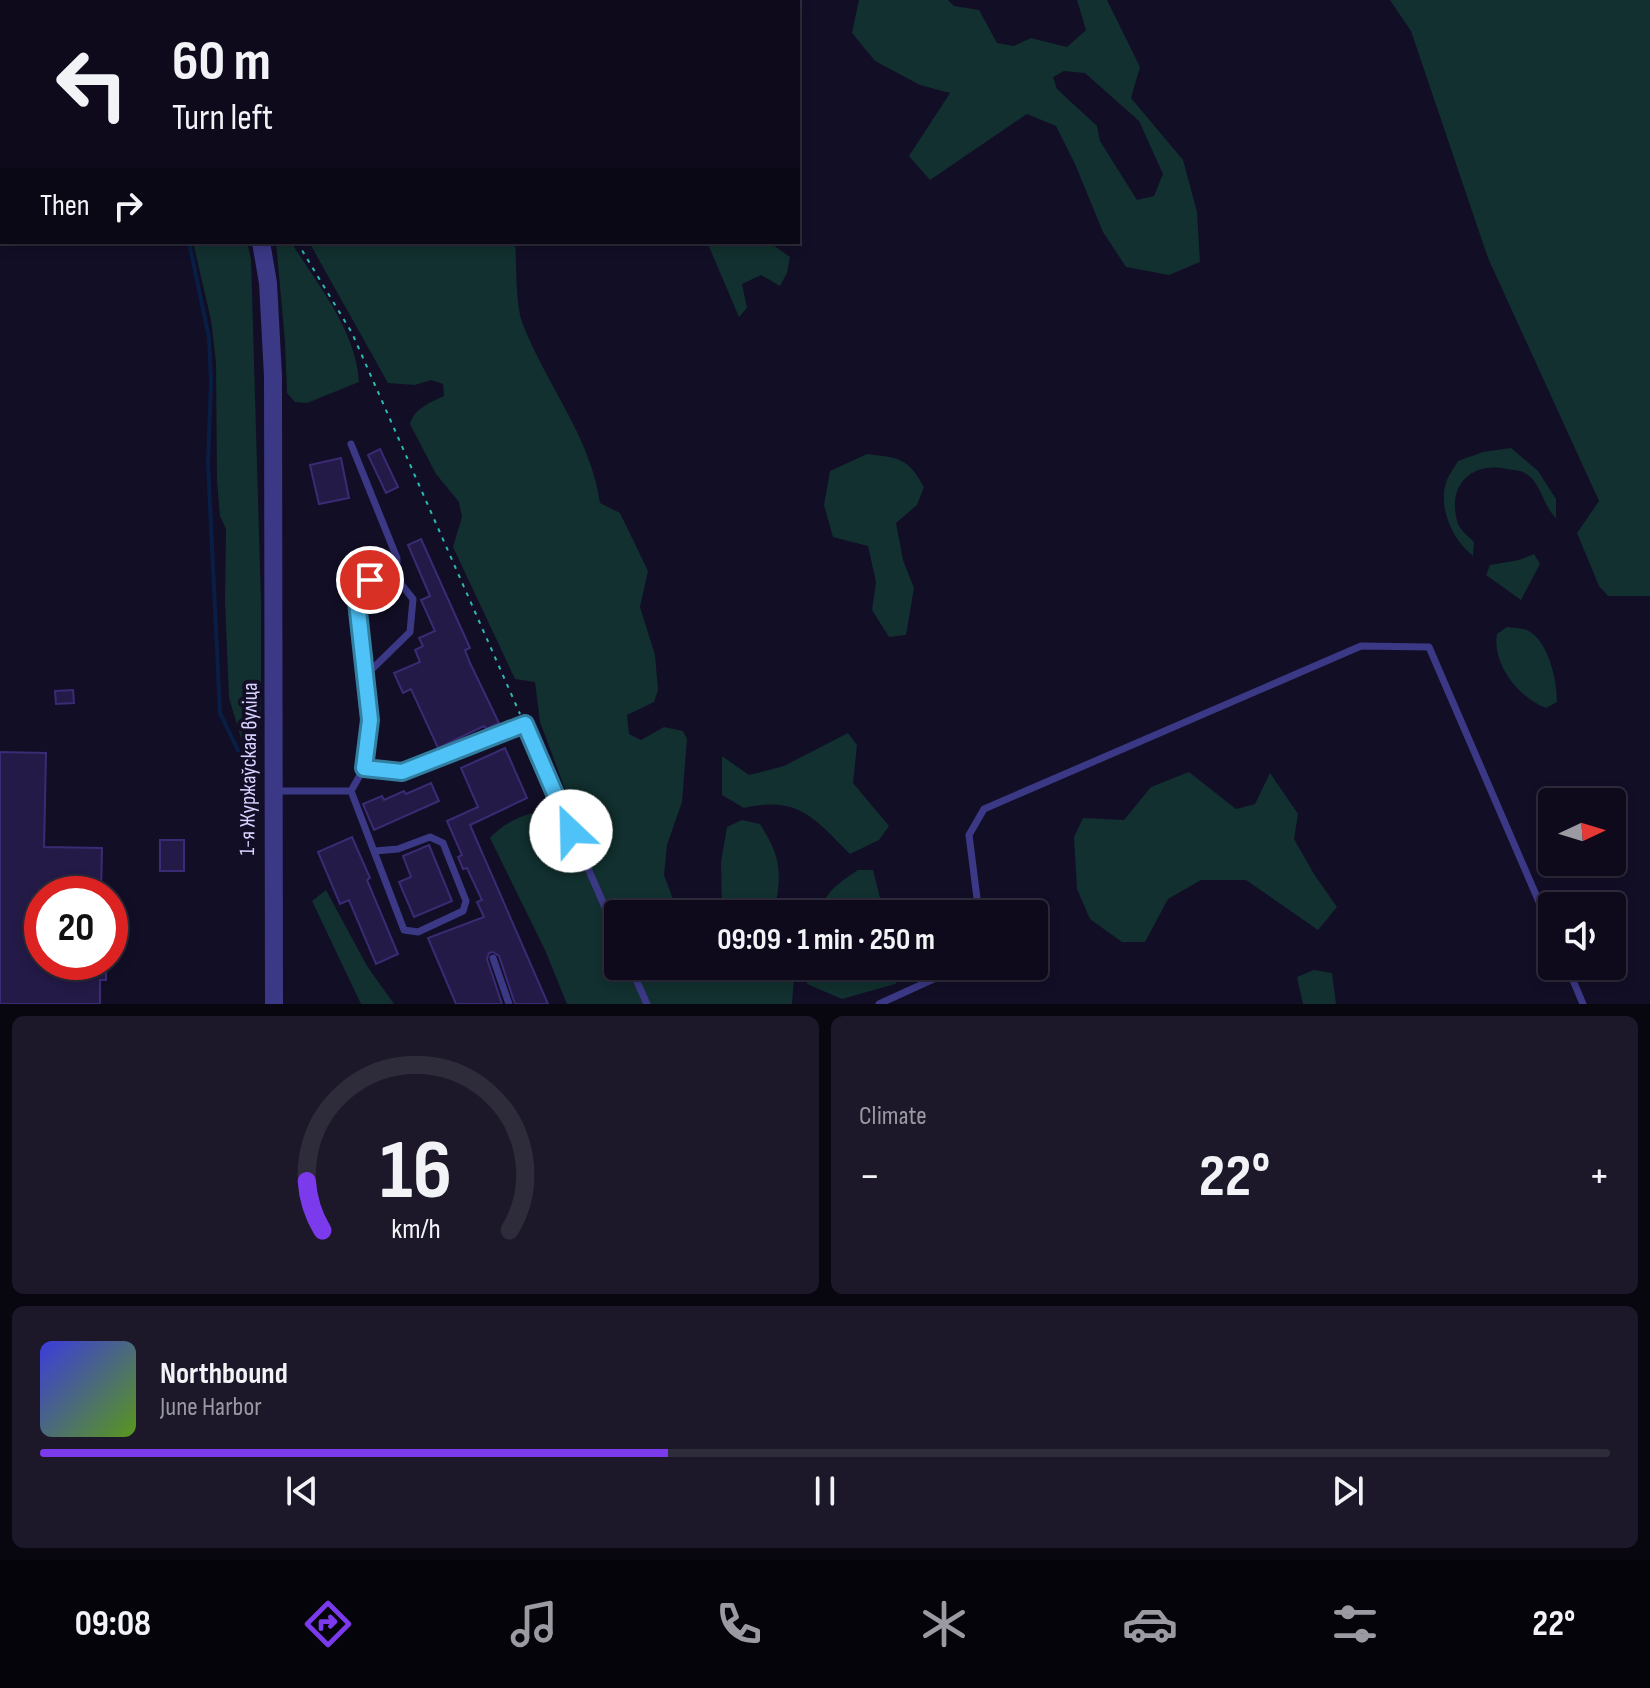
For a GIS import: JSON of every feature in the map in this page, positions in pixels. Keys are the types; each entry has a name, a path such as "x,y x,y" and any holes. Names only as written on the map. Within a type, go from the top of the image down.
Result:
{"street":[{"name":"1-я Журжаўская вуліца","path":"261,244 268,283 271,345 275,535 274,1004"}],"lane":[{"path":"351,444 397,558 397,579 413,599 410,632 366,675"},
{"path":"351,791 364,768 370,720 356,593 370,580 397,579"},
{"path":"977,900 969,835 984,809 1361,646 1429,647 1538,900"},
{"path":"364,768 402,772 525,724 604,905"},
{"path":"273,791 351,791"},
{"path":"351,791 404,930 418,932 463,911 466,901 443,843 430,837 398,849 375,851"},
{"path":"493,958 509,1004"},
{"path":"636,980 647,1004"},
{"path":"879,1004 932,980"},
{"path":"1573,980 1583,1004"}],"path":[{"path":"298,244 352,333 525,724"}],"green space":[{"path":"859,0 948,0 954,6 979,10 997,43 1014,46 1031,38 1067,47 1086,30 1077,0 1107,0 1140,67 1131,98 1183,160 1197,212 1200,262 1169,275 1126,267 1103,232 1056,126 1027,114 930,180 909,156 950,93 920,85 875,61 852,33","holes":["1064,71 1085,73 1139,121 1163,174 1154,196 1137,200 1100,141 1097,126 1057,89 1053,77"]},
{"path":"1390,0 1650,0 1650,596 1608,596 1599,586 1577,533 1599,501 1488,258 1411,31"},
{"path":"193,244 247,244 251,259 261,601 261,719 250,754 245,751 229,698 226,529 220,516 217,481 216,362 211,320"},
{"path":"276,244 292,244 334,308 351,344 359,382 307,403 295,402 287,393"},
{"path":"310,244 515,244 517,294 522,322 587,455 600,503 620,513 648,571 640,607 655,655 658,690 654,702 627,715 629,734 641,740 664,727 683,731 687,739 682,802 667,845 664,875 673,900 604,900 604,980 794,980 792,1004 567,1004 545,950 490,838 522,816 561,810 568,797 540,722 535,682 515,679 453,547 462,517 459,502 436,474 410,424 419,410 444,396 443,384 431,380 415,385 388,383"},
{"path":"708,244 772,244 790,257 787,273 780,286 761,275 742,284 747,308 739,317"},
{"path":"1511,448 1538,471 1556,499 1556,518 1535,482 1525,473 1494,468 1472,473 1458,488 1455,511 1459,527 1474,542 1473,556 1459,542 1449,523 1444,503 1447,480 1458,461 1483,452"},
{"path":"867,454 902,461 913,470 924,487 917,505 896,523 903,560 914,588 906,635 889,637 872,610 876,582 868,546 833,537 824,505 830,471"},
{"path":"1534,554 1540,564 1521,600 1486,575 1490,565"},
{"path":"1507,627 1527,630 1541,643 1553,672 1557,702 1546,708 1536,703 1509,678 1497,645 1497,634"},
{"path":"848,733 857,745 853,783 889,826 879,840 850,854 804,813 779,805 744,808 722,795 722,756 749,775 784,766"},
{"path":"1189,772 1236,809 1255,804 1270,773 1298,814 1294,839 1337,907 1318,930 1246,880 1201,880 1168,899 1145,942 1122,942 1090,919 1077,889 1074,837 1083,818 1124,820 1151,787"},
{"path":"742,820 760,824 776,857 779,877 776,900 722,900 721,862 727,827"},
{"path":"858,870 873,870 880,900 826,900 839,883"},
{"path":"326,890 367,966 394,1004 361,1004 312,901"},
{"path":"1314,970 1332,973 1336,1004 1303,1004 1297,977"},
{"path":"807,980 900,980 842,999 807,984"}],"building":[{"path":"380,449 398,487 386,493 368,455"},
{"path":"341,458 349,498 319,504 310,465"},
{"path":"421,539 470,648 465,650 470,663 499,723 486,729 484,726 438,748 411,689 403,693 394,673 420,662 415,650 423,646 419,638 435,631 421,600 430,596 408,545"},
{"path":"73,690 74,703 56,704 55,691"},
{"path":"505,748 527,798 470,825 548,1004 515,1004 499,956 493,952 487,959 502,1004 456,1004 428,938 484,917 477,902 482,900 467,868 463,869 458,857 462,855 447,821 478,807 461,768"},
{"path":"0,752 46,753 44,847 102,848 101,876 24,876 24,980 100,980 100,1004 0,1004"},
{"path":"431,783 439,801 374,830 363,804 382,796 384,800 404,791 406,794"},
{"path":"352,837 398,954 376,964 349,900 340,904 318,852"},
{"path":"160,840 184,840 184,871 160,871"},
{"path":"429,845 452,901 414,917 399,882 411,877 403,856"}],"waterway":[{"path":"189,244 209,338 208,463 220,713 248,771"}],"route":[{"path":"370,580 356,593 370,720 364,768 402,772 525,724 571,831"}]}
